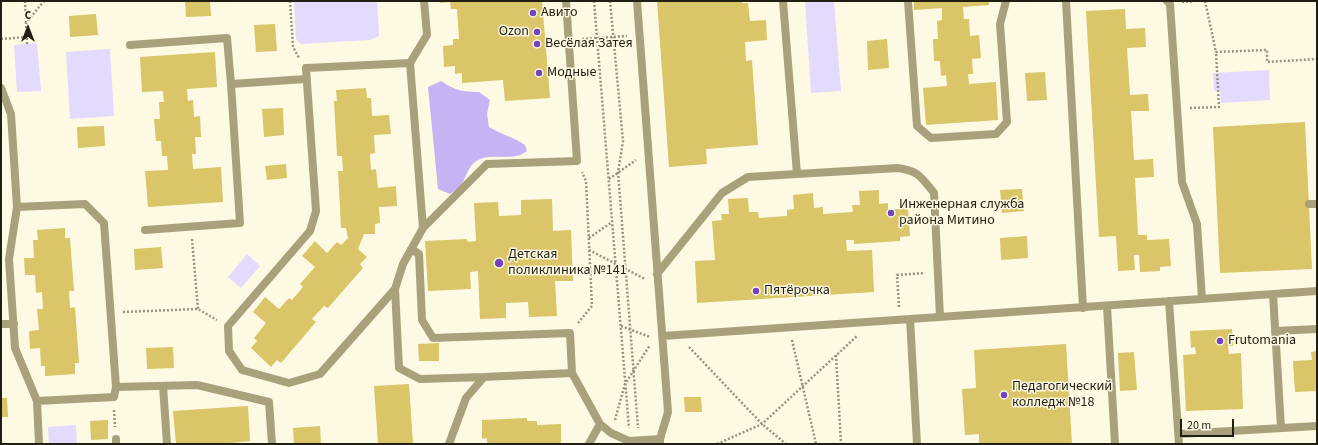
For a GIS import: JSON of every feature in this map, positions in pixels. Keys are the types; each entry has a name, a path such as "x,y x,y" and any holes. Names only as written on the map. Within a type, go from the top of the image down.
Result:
{"lane":[{"path":"422,228 410,63 427,35 424,1"},
{"path":"566,1 577,160 487,164 422,228 403,264 395,289 399,368 420,379 572,373"},
{"path":"411,249 419,254 422,320 433,338 570,333 572,373 600,424 611,433 630,442 639,440 662,442 668,412 637,1"},
{"path":"783,1 797,174"},
{"path":"908,1 917,126 931,138 996,134 1007,122 1000,24 1006,1"},
{"path":"1066,1 1083,308"},
{"path":"1167,1 1170,4 1182,182 1197,224 1202,299"},
{"path":"130,45 228,38 240,223 145,230"},
{"path":"395,289 320,374 289,383 242,370 229,351 228,326 310,231 316,211 306,68 410,63"},
{"path":"231,84 306,79"},
{"path":"1,88 11,114 18,208 9,259 15,348 37,401 39,444"},
{"path":"657,274 722,193 748,178 898,168 913,170 934,193 940,317"},
{"path":"18,208 85,204 104,223 116,387 114,397 37,401"},
{"path":"662,336 1317,292"},
{"path":"1273,294 1281,428"},
{"path":"1169,301 1180,444"},
{"path":"1108,306 1116,444"},
{"path":"910,319 917,444"},
{"path":"1,324 14,324"},
{"path":"1275,331 1317,329"},
{"path":"449,444 466,398 484,377"},
{"path":"116,387 198,385 269,402 272,444"},
{"path":"163,386 167,444"},
{"path":"589,444 600,424"},
{"path":"1179,434 1317,426"}],"path":[{"path":"24,1 27,44"},
{"path":"26,23 44,1"},
{"path":"290,1 293,48 306,68"},
{"path":"594,1 630,442"},
{"path":"610,1 623,140 618,172 639,440"},
{"path":"1177,109 1219,107 1216,52 1205,1"},
{"path":"569,40 639,35"},
{"path":"1,39 27,38"},
{"path":"1216,52 1267,50 1267,62 1317,59"},
{"path":"609,179 648,151"},
{"path":"570,333 592,306 586,181 577,160"},
{"path":"588,239 612,222"},
{"path":"191,227 198,309"},
{"path":"589,250 647,280"},
{"path":"900,320 897,275 938,272"},
{"path":"111,312 198,309 228,326"},
{"path":"717,444 762,424 872,322"},
{"path":"611,433 625,384 654,339 621,325"},
{"path":"789,328 816,444"},
{"path":"678,335 762,424 786,444"},
{"path":"836,355 841,444"},
{"path":"114,397 116,442"}],"shaded area":[{"path":"294,1 377,1 379,36 370,40 301,44 296,38"},
{"path":"805,1 834,1 841,91 811,93"},
{"path":"37,43 41,91 17,92 14,45"},
{"path":"110,49 114,116 70,119 66,52"},
{"path":"1269,70 1270,100 1221,103 1220,90 1214,91 1213,73"},
{"path":"441,81 450,87 459,90 479,92 490,100 487,114 489,127 525,145 527,151 515,156 487,157 475,162 470,167 460,186 450,194 438,189 428,87"},
{"path":"247,254 260,266 241,288 228,277"},
{"path":"76,425 77,444 49,444 48,427"}],"building":[{"path":"185,1 210,1 211,16 186,17"},
{"path":"440,1 542,1 550,98 505,101 503,80 462,83 462,73 455,74 455,66 444,67 443,46 453,45 453,39 459,39 457,9 451,9 450,2 440,3"},
{"path":"657,1 742,1 742,3 748,3 750,21 766,20 767,40 745,42 746,61 752,60 758,145 706,149 707,164 669,167"},
{"path":"914,1 989,1 989,5 963,7 964,19 969,19 970,36 979,35 981,58 972,59 973,74 968,74 969,84 996,82 998,120 926,125 923,88 947,86 946,75 941,76 940,61 934,61 933,39 938,39 937,21 942,20 942,8 914,10"},
{"path":"1125,9 1126,29 1145,28 1146,47 1127,48 1130,95 1148,94 1149,111 1131,111 1134,160 1153,159 1154,177 1135,178 1138,235 1147,235 1147,240 1169,239 1171,266 1160,267 1160,271 1140,272 1139,255 1134,255 1135,270 1118,271 1116,236 1099,237 1086,11"},
{"path":"96,14 98,35 70,37 69,16"},
{"path":"275,24 277,51 256,52 254,25"},
{"path":"887,39 889,68 868,70 867,41"},
{"path":"215,52 217,87 187,89 188,101 193,100 194,117 200,116 201,137 195,137 196,154 192,154 193,169 221,167 223,202 148,207 145,171 168,170 167,156 162,156 161,141 156,141 154,119 160,119 159,102 164,102 163,91 142,92 140,57"},
{"path":"1045,72 1047,100 1027,101 1025,73"},
{"path":"366,88 367,98 371,98 372,116 389,115 391,134 374,135 375,153 370,154 371,170 376,169 378,188 396,186 397,206 379,207 380,223 375,224 375,234 364,234 358,249 367,257 360,264 363,268 328,308 324,306 312,319 316,322 281,363 277,360 271,367 251,348 257,341 254,338 266,323 253,312 265,297 279,309 289,298 292,300 303,287 300,284 315,267 302,256 315,241 327,253 337,242 341,245 348,238 346,228 341,228 338,171 343,171 342,156 337,156 334,101 337,101 336,90"},
{"path":"283,108 284,135 264,137 262,109"},
{"path":"1305,122 1312,269 1220,273 1213,127"},
{"path":"104,126 105,146 78,148 77,127"},
{"path":"286,164 287,178 267,180 265,166"},
{"path":"1022,189 1024,211 1002,213 1000,190"},
{"path":"879,190 879,204 888,203 888,210 908,208 910,236 900,237 900,241 854,244 854,240 846,240 847,251 872,250 874,292 697,303 695,261 715,260 712,221 722,220 721,214 729,214 728,199 748,198 749,212 758,212 759,218 787,216 787,210 794,209 793,195 813,193 814,208 823,207 823,214 853,212 852,205 860,205 859,191"},
{"name":"Детская поликлиника №141","path":"552,199 553,231 571,230 573,281 555,281 557,316 529,317 528,302 506,303 506,318 480,319 478,271 470,272 471,289 428,291 425,241 467,239 468,242 476,241 474,203 498,202 499,216 521,215 521,200"},
{"path":"65,228 65,238 70,238 74,291 69,291 70,308 75,307 79,363 75,363 75,374 45,376 45,366 41,366 40,348 30,349 29,331 39,330 37,309 43,309 42,292 36,293 35,275 25,275 24,258 34,258 33,240 38,240 37,230"},
{"path":"1027,236 1028,258 1001,260 1000,238"},
{"path":"161,247 163,268 135,270 134,249"},
{"path":"1232,329 1233,346 1228,346 1229,354 1241,353 1243,409 1186,411 1183,355 1196,354 1195,347 1191,348 1190,331"},
{"path":"439,343 439,361 419,361 418,344"},
{"path":"1066,344 1072,444 979,444 979,434 965,435 962,389 976,388 974,350"},
{"path":"173,347 174,368 147,369 146,348"},
{"path":"1317,351 1317,391 1295,392 1293,361 1312,360 1311,352"},
{"path":"1134,352 1137,390 1120,391 1118,353"},
{"path":"409,384 413,444 378,444 374,386"},
{"path":"684,397 701,397 702,412 685,412"},
{"path":"1,398 7,398 8,417 1,417"},
{"path":"248,406 250,441 221,444 176,444 173,411"},
{"path":"527,418 527,421 537,421 537,425 561,424 561,444 487,444 487,438 482,439 482,420"},
{"path":"108,420 108,439 91,440 90,421"},
{"path":"320,426 321,444 294,444 293,428"}],"place":[{"name":"Авито","path":"533,13"},
{"name":"Ozon","path":"537,32"},
{"name":"Весёлая Затея","path":"537,44"},
{"name":"Модные","path":"539,73"},
{"name":"Инженерная служба района Митино","path":"891,213"},
{"name":"Детская поликлиника №141","path":"499,263"},
{"name":"Пятёрочка","path":"756,291"},
{"name":"Frutomania","path":"1220,341"},
{"name":"Педагогический колледж №18","path":"1004,395"}]}
